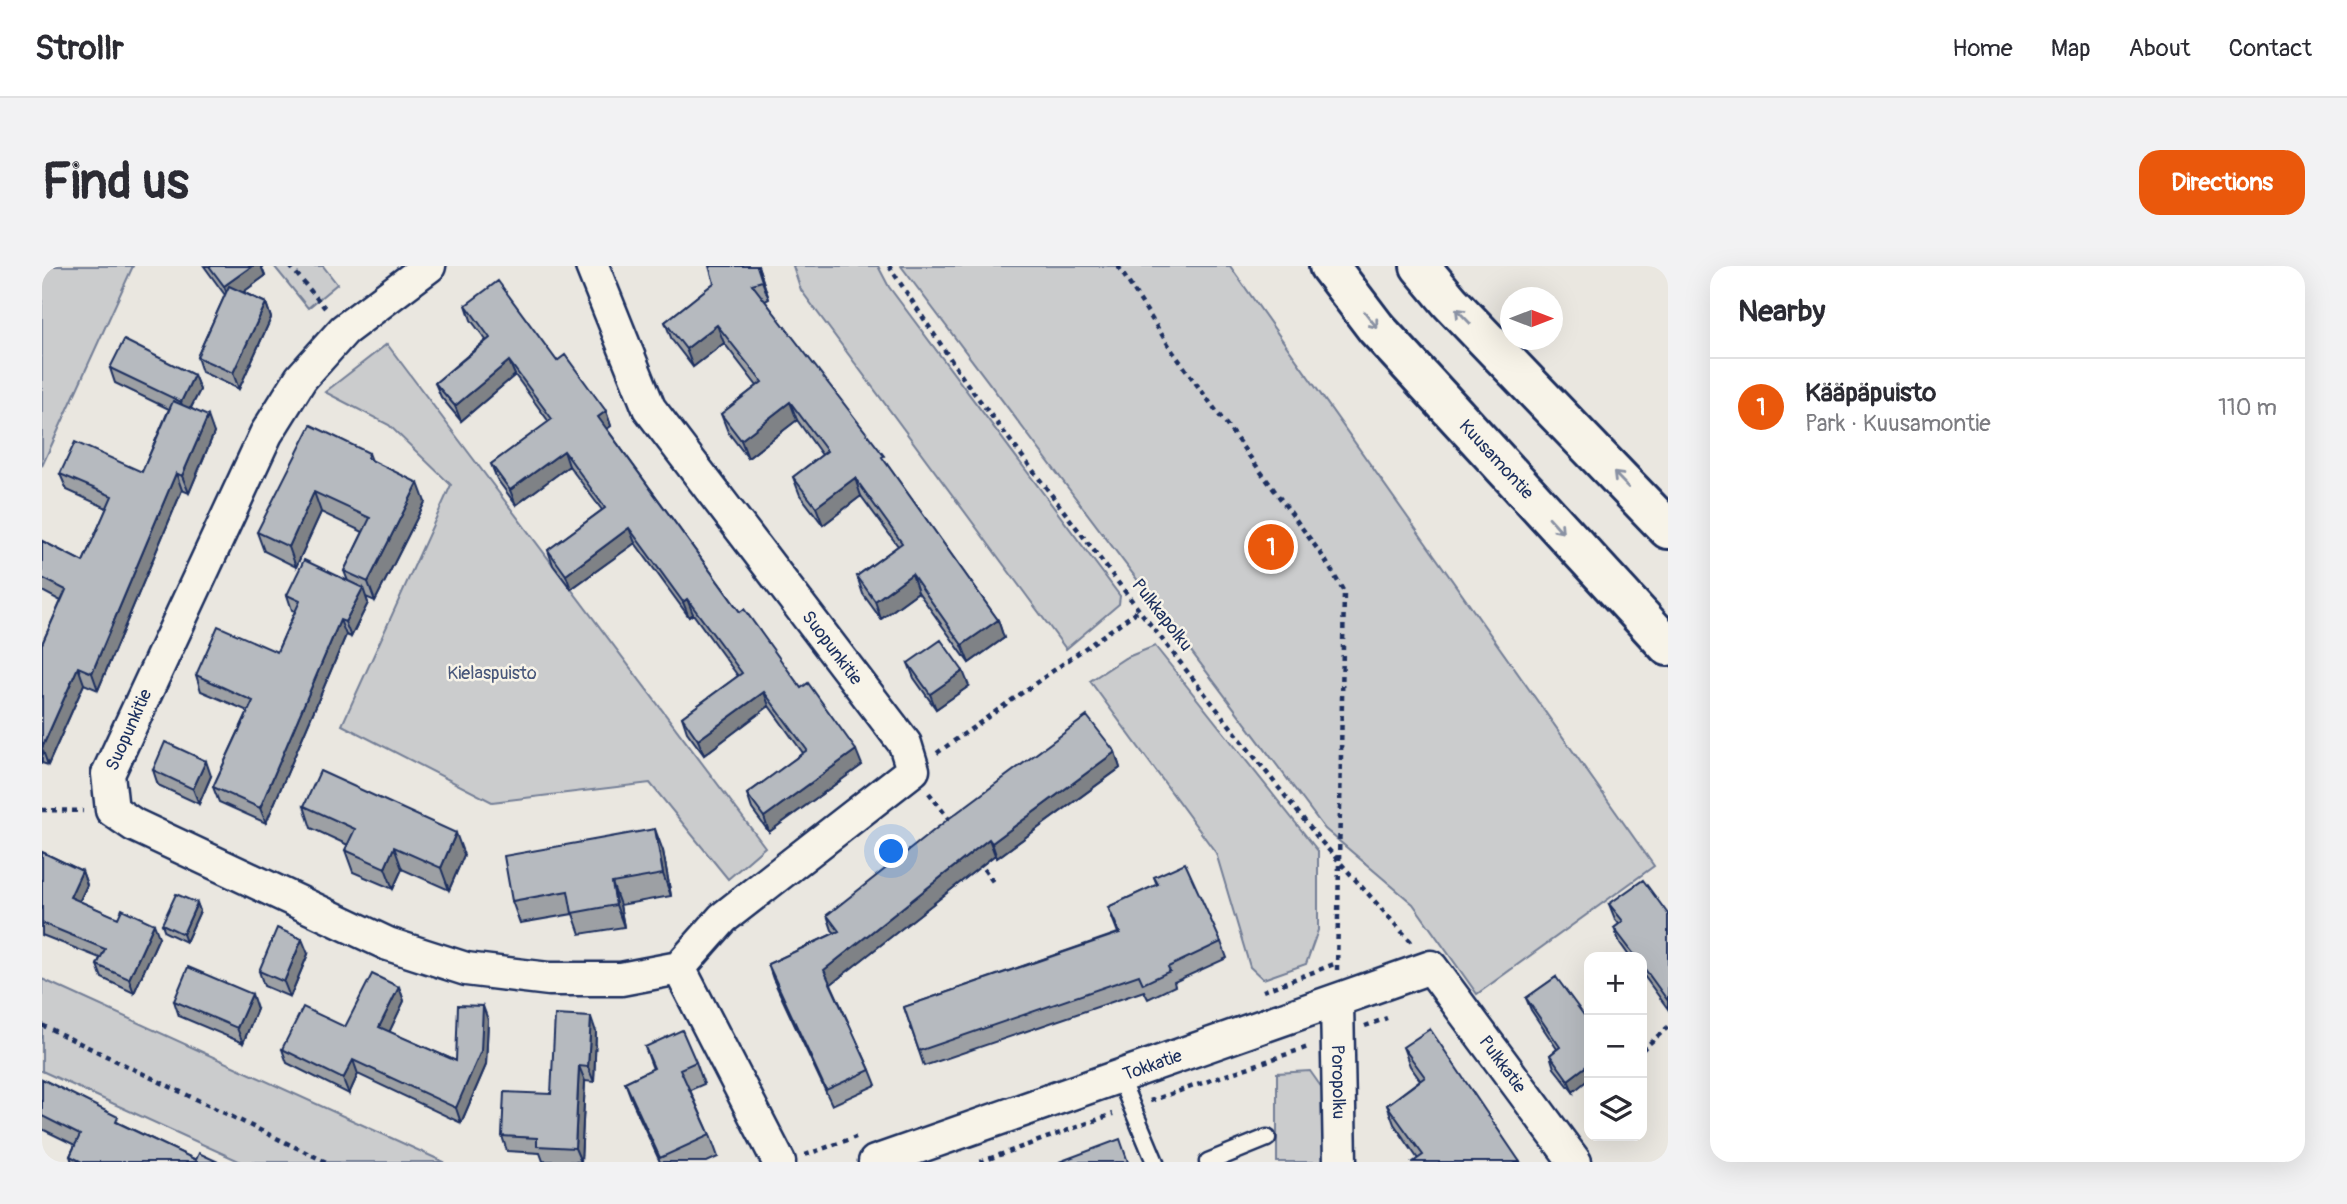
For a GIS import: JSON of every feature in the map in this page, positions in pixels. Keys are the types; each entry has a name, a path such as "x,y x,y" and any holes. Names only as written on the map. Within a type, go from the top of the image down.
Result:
{"highway":[{"name":"Kuusamontie","path":"1329,266 1376,328 1668,646"},
{"path":"1420,266 1450,302 1668,529"}],"street":[{"name":"Suopunkitie","path":"112,810 108,774 266,434 301,378 344,330 429,266"},
{"name":"Suopunkitie","path":"592,266 649,408 905,744 913,770"},
{"path":"112,810 134,825 388,944 466,968 549,979 621,979 679,968 723,918 913,770"},
{"name":"Tokkatie","path":"874,1162 1431,967"},
{"name":"Pulkkatie","path":"1431,967 1575,1162"},
{"path":"679,968 779,1162"},
{"name":"Poropolku","path":"1337,1002 1340,1162"}],"lane":[{"path":"1119,1076 1155,1162"},
{"path":"1208,1162 1267,1138"}],"path":[{"path":"290,266 344,330"},
{"name":"Pulkkapolku","path":"889,266 965,381 1139,610 1319,839 1337,856 1431,967"},
{"path":"1118,266 1174,352 1324,558 1344,592 1337,856 1337,1002"},
{"path":"954,827 913,770 1139,610"},
{"path":"42,810 112,810"},
{"path":"970,849 995,883"},
{"path":"980,1162 1400,1013"},
{"path":"42,1025 326,1162"},
{"path":"1647,1045 1668,1027"}],"green space":[{"path":"42,266 133,266 42,466"},
{"path":"274,266 323,266 337,284 308,308"},
{"path":"793,266 878,266 889,287 1120,596 1119,604 1066,649 801,290"},
{"path":"901,266 1230,266 1654,866 1477,994 1413,904 1325,829"},
{"name":"Kielaspuisto","path":"387,344 765,847 728,879 650,783 492,802 342,725 451,485 389,425 325,392"},
{"path":"1155,646 1318,851 1318,930 1306,964 1263,979 1250,967 1216,853 1090,681 1125,658"},
{"path":"42,979 444,1162 241,1162 42,1071"},
{"path":"1310,1071 1322,1088 1323,1162 1277,1162 1277,1073"}],"building":[{"path":"209,266 252,266 224,286"},
{"path":"709,266 757,266 762,281 752,284 884,456 882,457 998,620 962,645 912,574 875,601 857,576 902,543 855,478 816,507 793,477 827,451 790,402 741,440 721,414 762,382 717,325 686,349 665,322 714,283"},
{"path":"498,281 557,361 565,355 606,411 598,417 740,612 744,609 801,688 808,683 856,750 764,817 747,794 807,750 764,692 698,740 682,717 742,673 687,599 683,602 629,528 566,575 548,550 605,508 564,451 510,490 491,464 552,419 509,361 455,406 435,383 490,338 466,305"},
{"path":"229,286 266,303 233,373 197,357"},
{"path":"124,340 194,375 181,402 110,368"},
{"path":"173,401 208,416 182,476 176,473 92,673 78,667 42,748 42,644 66,590 42,578 42,541 83,562 112,496 60,474 75,442 142,472"},
{"path":"311,425 369,453 367,458 418,483 368,582 344,571 370,518 314,492 289,547 257,532"},
{"path":"304,560 363,588 345,622 340,620 260,808 213,787 253,701 196,675 218,626 277,652 300,601 287,595"},
{"path":"941,640 963,671 930,694 908,663"},
{"path":"1087,716 1115,752 992,843 989,839 824,970 870,1070 826,1090 768,964 839,931 827,915 947,820"},
{"path":"165,742 206,761 193,789 153,770"},
{"path":"320,771 456,833 441,868 394,847 385,868 345,850 355,829 304,806"},
{"path":"655,829 663,874 612,883 616,905 572,913 568,891 512,901 504,856"},
{"path":"42,852 82,871 70,897 118,918 122,909 154,924 129,979 97,965 105,949 42,923"},
{"path":"1185,863 1221,942 1168,967 1170,971 1143,984 1139,975 919,1051 904,1007 1120,933 1108,907 1158,884 1154,877"},
{"path":"1643,880 1668,914 1668,1001 1647,972 1647,952 1632,952 1614,928 1623,921 1609,904"},
{"path":"176,894 197,903 183,934 162,924"},
{"path":"277,928 302,939 284,982 259,971"},
{"path":"188,967 252,994 237,1028 174,1001"},
{"path":"372,974 399,987 379,1027 456,1061 458,1005 483,1006 481,1051 456,1108 353,1060 343,1079 282,1049 303,1007 345,1027"},
{"path":"1556,977 1584,1015 1584,1068 1568,1080 1550,1055 1560,1047 1526,998"},
{"path":"555,1015 591,1017 588,1067 579,1066 575,1148 537,1146 537,1138 502,1136 504,1092 551,1094"},
{"path":"1430,1029 1520,1162 1413,1162 1423,1155 1387,1105 1425,1077 1403,1047"},
{"path":"682,1030 696,1062 680,1069 710,1135 660,1158 625,1082 654,1068 645,1047"},
{"path":"42,1079 118,1117 116,1122 196,1160 199,1153 218,1162 82,1162 70,1156 80,1135 42,1116"},
{"path":"1120,1139 1128,1162 1059,1162"}],"place":[{"name":"Kääpäpuisto","path":"1271,547"}]}
